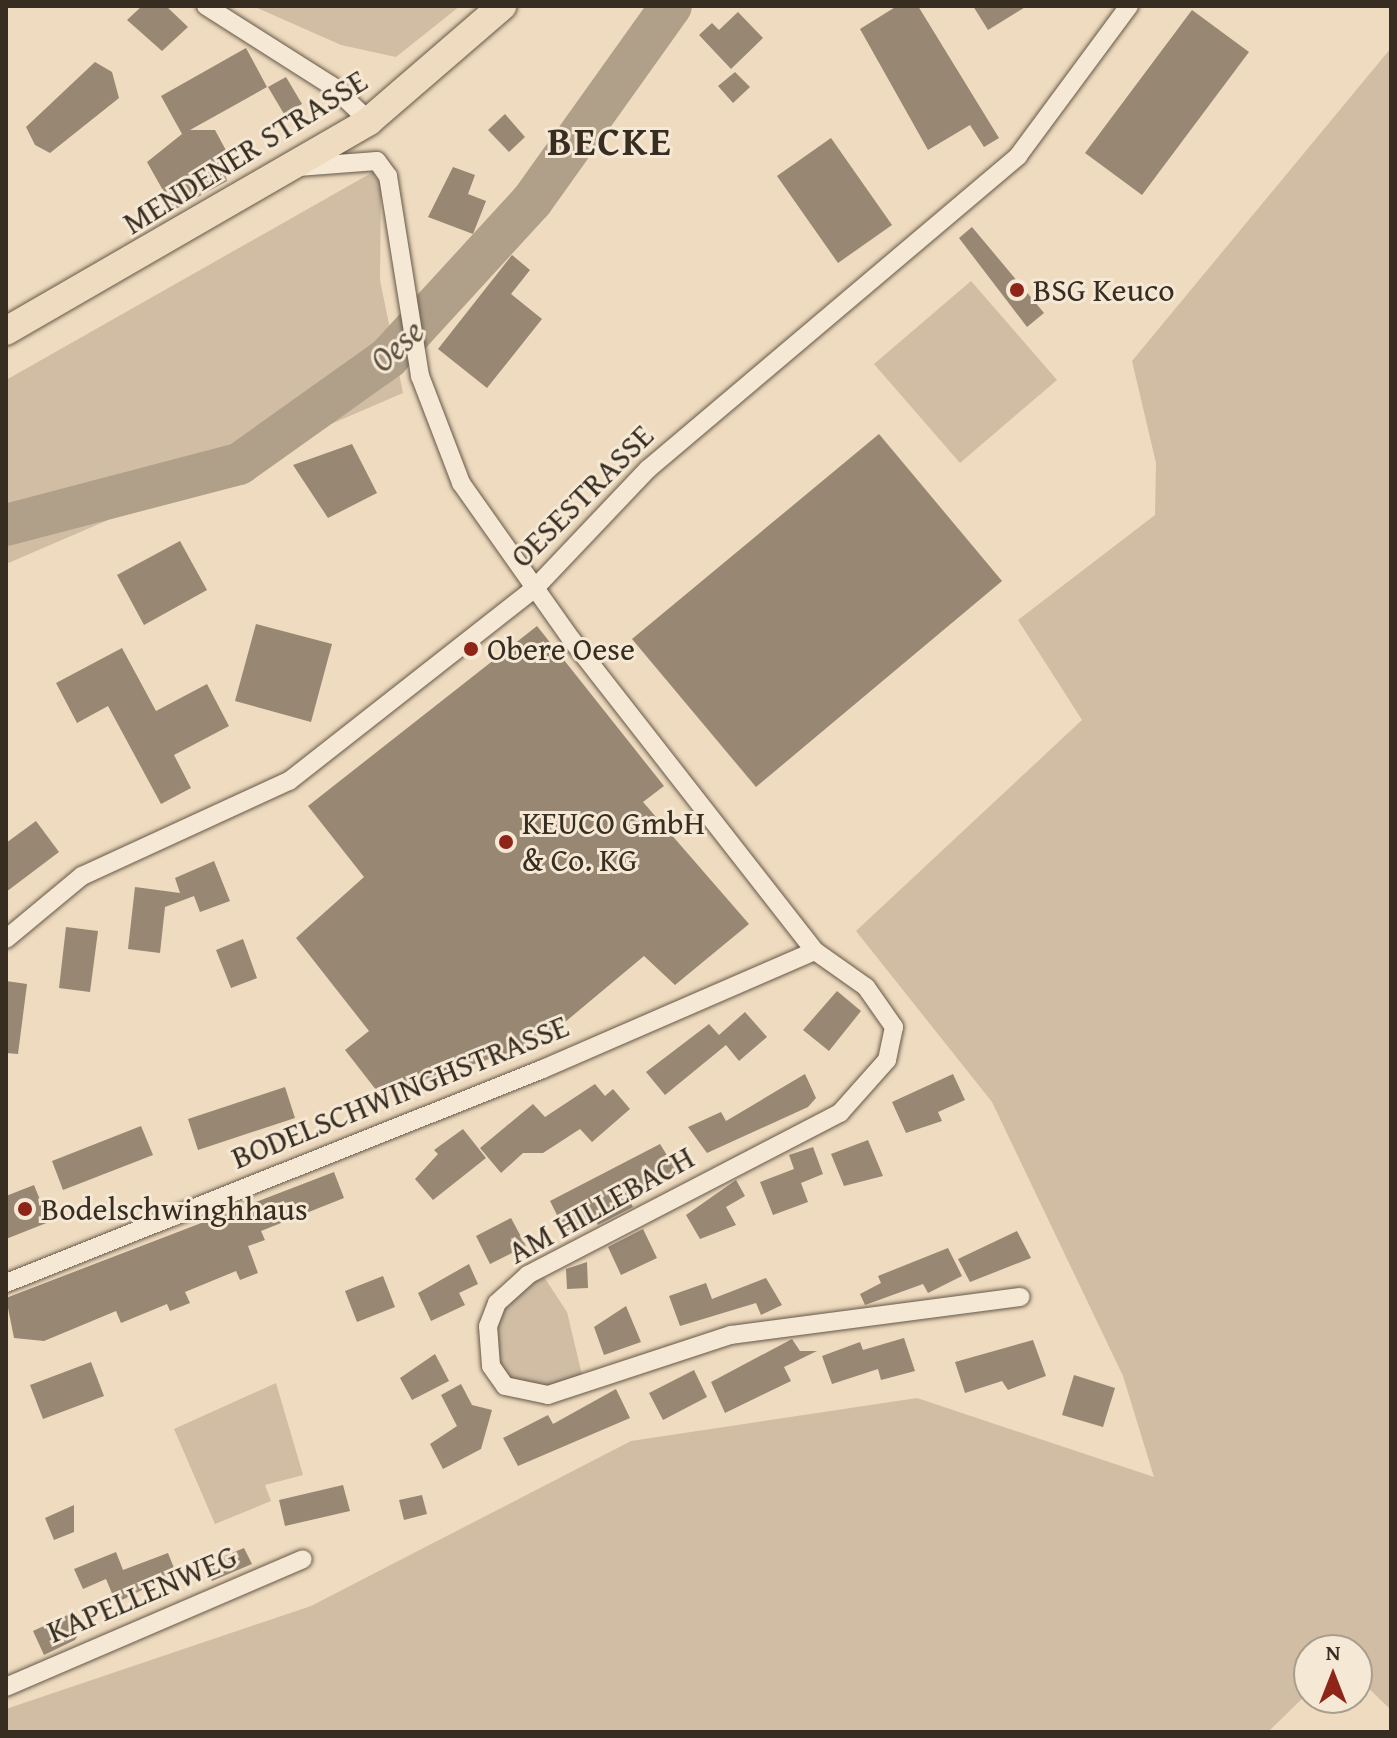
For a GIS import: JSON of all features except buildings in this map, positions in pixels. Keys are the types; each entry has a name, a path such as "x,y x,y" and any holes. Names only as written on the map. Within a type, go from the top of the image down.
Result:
{"main road":[{"name":"MENDENER STRASSE","path":"6,331 298,167 369,121 502,6"}],"street":[{"path":"206,6 332,86 369,121"},
{"name":"OESESTRASSE","path":"6,939 82,876 289,781 536,587 648,469 1018,156 1129,6"},
{"path":"298,167 377,161 388,176 402,279 420,376 461,483 536,587 815,951"},
{"name":"BODELSCHWINGHSTRASSE","path":"6,1283 543,1069 815,951"},
{"name":"AM HILLEBACH","path":"815,951 866,987 894,1027 887,1060 866,1091 840,1113 528,1275 497,1303 488,1326 491,1366 505,1386 548,1395 731,1335 1021,1297"},
{"name":"KAPELLENWEG","path":"6,1687 303,1559"}],"shaded area":[{"path":"253,6 460,6 396,57 341,45"},
{"path":"1391,48 1391,1710 1373,1693 1373,1634 1293,1634 1293,1708 1268,1732 6,1732 6,1709 311,1606 631,1441 917,1398 1154,1477 1123,1376 992,1102 856,931 1082,720 1018,620 1155,515 1156,463 1132,361"},
{"path":"373,172 381,186 380,280 403,393 6,564 6,380"},
{"path":"971,281 1057,380 960,463 874,364"},
{"path":"542,1274 567,1312 583,1379 552,1389 509,1382 496,1364 491,1334 500,1307"},
{"path":"276,1383 303,1475 265,1485 271,1501 215,1524 174,1429"}],"waterway":[{"name":"Oese","path":"6,525 239,464 388,358 532,201 671,6"}],"place":[{"name":"BSG Keuco","path":"1017,290"},
{"name":"Obere Oese","path":"471,649"},
{"name":"KEUCO GmbH & Co. KG","path":"506,842"},
{"name":"Bodelschwinghhaus","path":"25,1209"}],"district":[{"name":"BECKE","path":"610,141"}]}
